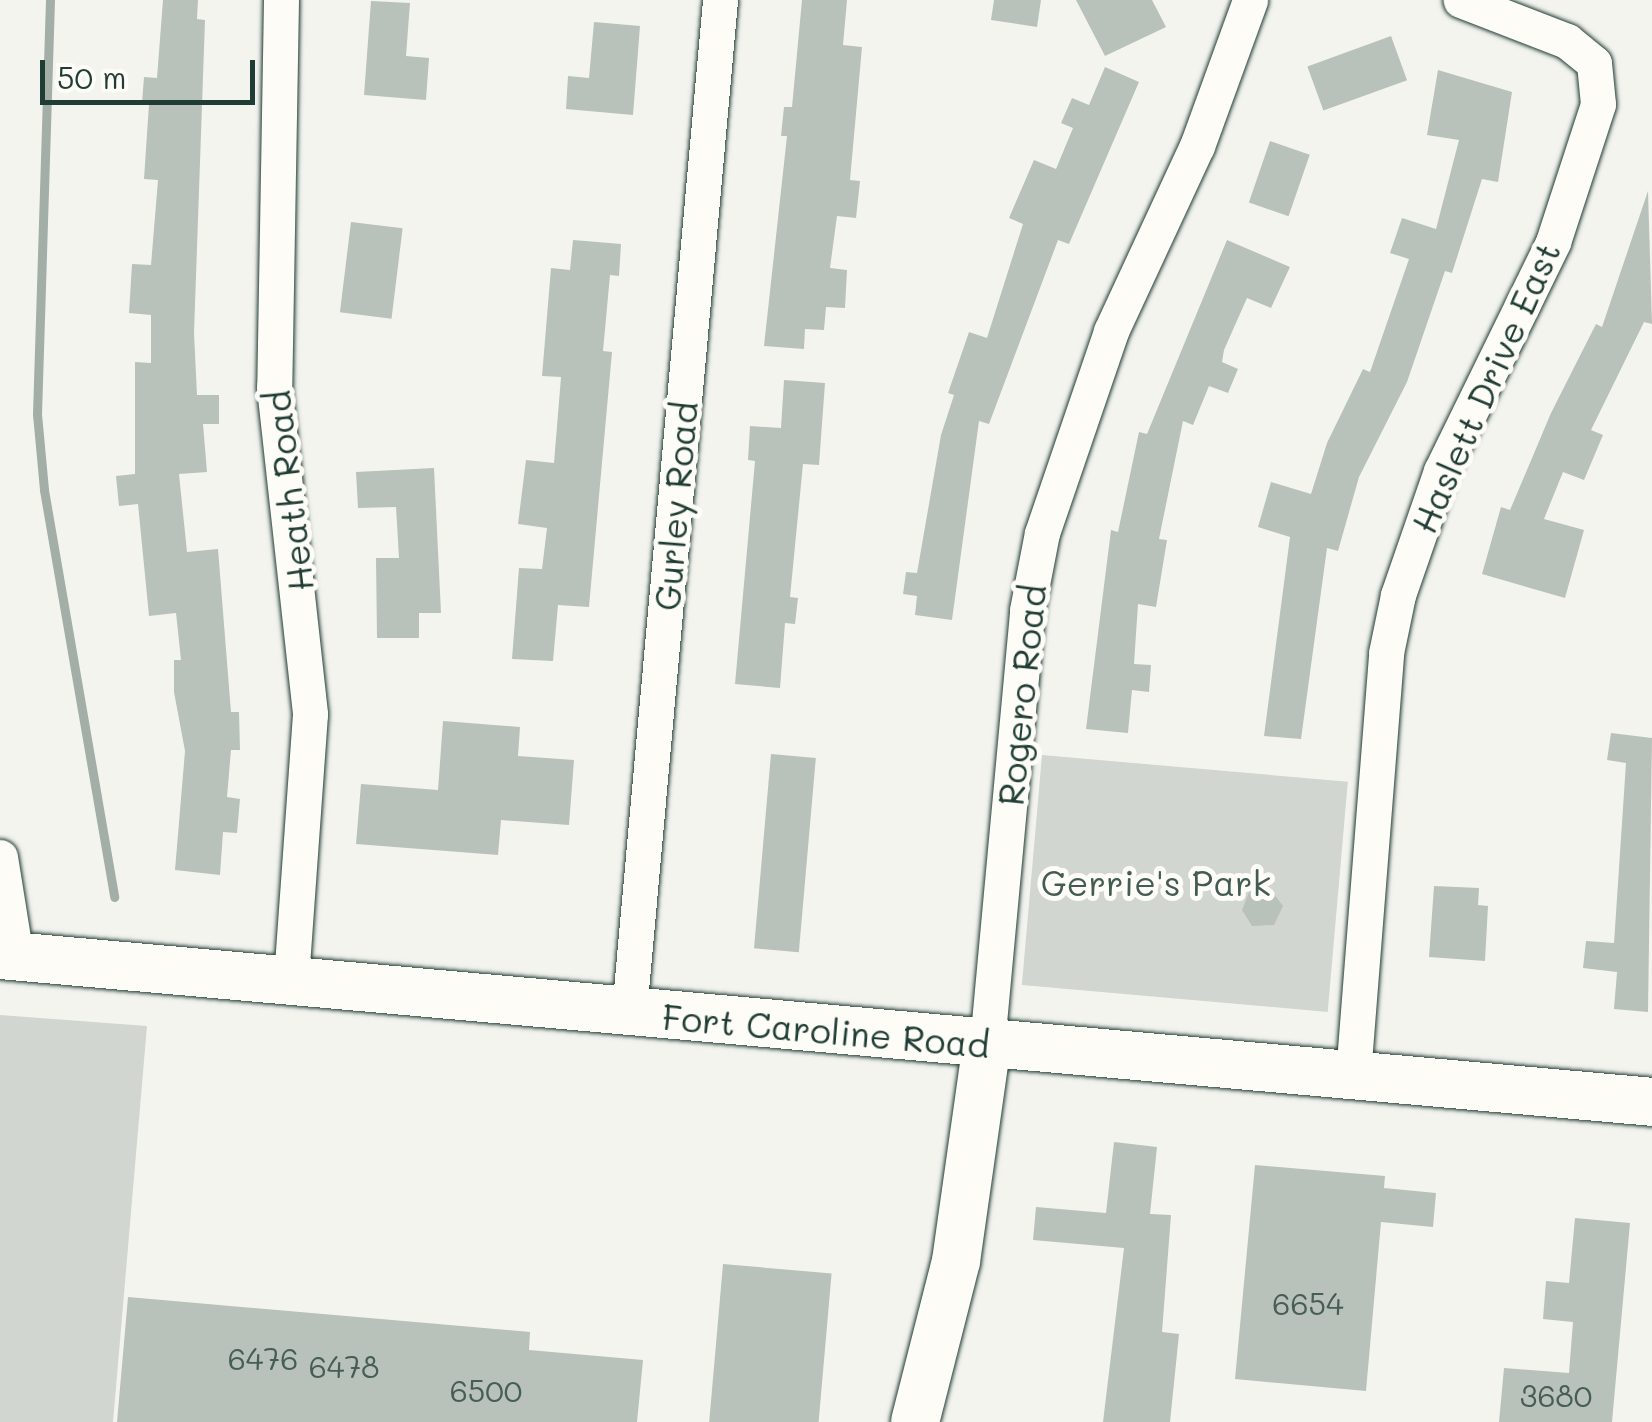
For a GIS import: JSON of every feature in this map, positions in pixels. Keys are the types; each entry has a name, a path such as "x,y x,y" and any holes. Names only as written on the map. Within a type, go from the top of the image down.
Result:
{"street":[{"name":"Heath Road","path":"281,0 274,387 310,714 291,981"},
{"name":"Gurley Road","path":"629,1012 720,0"},
{"name":"Rogero Road","path":"915,1422 963,1228 987,1044 1027,610 1042,533 1111,331 1197,146 1250,0"},
{"name":"Haslett Drive East","path":"1352,1075 1386,653 1398,595 1441,471 1553,242 1598,104 1594,63 1567,41 1462,0"},
{"path":"0,857 8,956"},
{"name":"Fort Caroline Road","path":"8,956 1652,1102"}],"green space":[{"name":"Gerrie's Park","path":"1042,755 1348,782 1328,1012 1022,985"},
{"path":"0,1015 147,1026 113,1422 0,1422"}],"building":[{"path":"163,0 198,0 197,19 205,20 194,333 197,395 219,395 219,424 203,424 207,472 179,474 187,552 218,549 231,712 239,712 240,750 231,750 227,797 240,799 237,833 223,832 220,875 175,870 185,751 174,692 174,660 181,660 176,613 149,616 138,504 119,506 116,476 135,474 135,362 151,363 151,315 129,313 132,264 151,265 158,180 144,179 149,104 142,103 144,77 157,78"},
{"path":"802,0 847,0 843,45 862,47 850,180 860,181 856,218 837,216 830,268 847,270 845,308 826,307 824,330 805,329 804,349 764,346 787,136 781,136 784,107 792,107"},
{"path":"994,0 1041,0 1037,27 991,20"},
{"path":"1076,0 1152,0 1166,27 1105,56"},
{"path":"371,1 410,3 406,56 429,58 426,100 364,95"},
{"path":"594,22 640,26 633,115 566,109 568,76 589,78"},
{"path":"1391,36 1407,80 1323,111 1307,66"},
{"path":"1105,67 1139,82 1069,244 1058,240 989,424 979,421 952,620 915,615 917,596 903,594 906,572 917,573 941,435 954,395 948,393 969,332 987,338 1023,224 1009,218 1034,160 1056,169 1073,128 1061,123 1072,98 1089,105"},
{"path":"1438,70 1512,92 1498,182 1482,179 1452,273 1445,271 1407,382 1359,477 1338,551 1327,548 1301,739 1264,736 1290,537 1258,527 1271,482 1311,494 1327,443 1363,369 1370,372 1409,259 1390,253 1402,218 1436,229 1459,140 1427,135"},
{"path":"1270,141 1310,155 1289,216 1249,202"},
{"path":"1648,191 1652,324 1644,322 1591,430 1603,435 1584,480 1563,472 1544,519 1584,530 1565,598 1482,574 1501,507 1510,510 1551,413 1596,324 1602,327"},
{"path":"351,222 403,228 392,319 340,312"},
{"path":"573,240 621,244 619,276 610,275 603,351 612,352 589,607 558,605 553,661 512,659 519,568 542,569 547,528 518,524 526,460 554,463 561,377 542,376 551,268 570,270"},
{"path":"1227,240 1290,267 1271,308 1247,298 1224,350 1222,362 1238,369 1228,393 1209,386 1193,425 1183,421 1159,539 1167,540 1156,607 1138,604 1134,664 1151,665 1149,692 1132,690 1128,733 1086,729 1111,530 1118,532 1139,432 1147,434"},
{"path":"784,380 825,383 819,465 803,464 790,597 798,598 795,624 785,623 780,688 735,684 755,461 748,460 750,426 781,428"},
{"path":"434,468 441,613 419,613 419,638 377,638 376,558 399,558 396,507 358,508 356,472"},
{"path":"443,721 520,727 518,756 574,760 569,825 501,820 498,855 356,844 361,784 438,790"},
{"path":"1611,733 1652,738 1648,1012 1614,1009 1617,972 1583,968 1586,941 1614,943 1626,763 1607,760"},
{"path":"771,754 816,758 799,952 754,948"},
{"path":"1434,886 1479,888 1478,905 1488,906 1485,961 1429,957"},
{"path":"1270,889 1283,906 1274,925 1252,926 1242,910 1250,890"},
{"path":"1114,1142 1157,1147 1150,1214 1171,1215 1162,1332 1179,1334 1170,1422 1103,1422 1124,1248 1033,1240 1036,1207 1106,1213"},
{"path":"1255,1165 1385,1176 1384,1188 1436,1193 1433,1227 1381,1222 1366,1391 1235,1379"},
{"path":"1575,1218 1630,1223 1612,1422 1499,1422 1504,1368 1569,1373 1573,1322 1543,1319 1546,1281 1569,1283"},
{"path":"723,1264 832,1273 819,1422 709,1422"},
{"path":"128,1297 530,1332 529,1350 643,1360 637,1422 117,1422"}],"waterway":[{"path":"50,0 37,414 44,490 114,897"}]}
